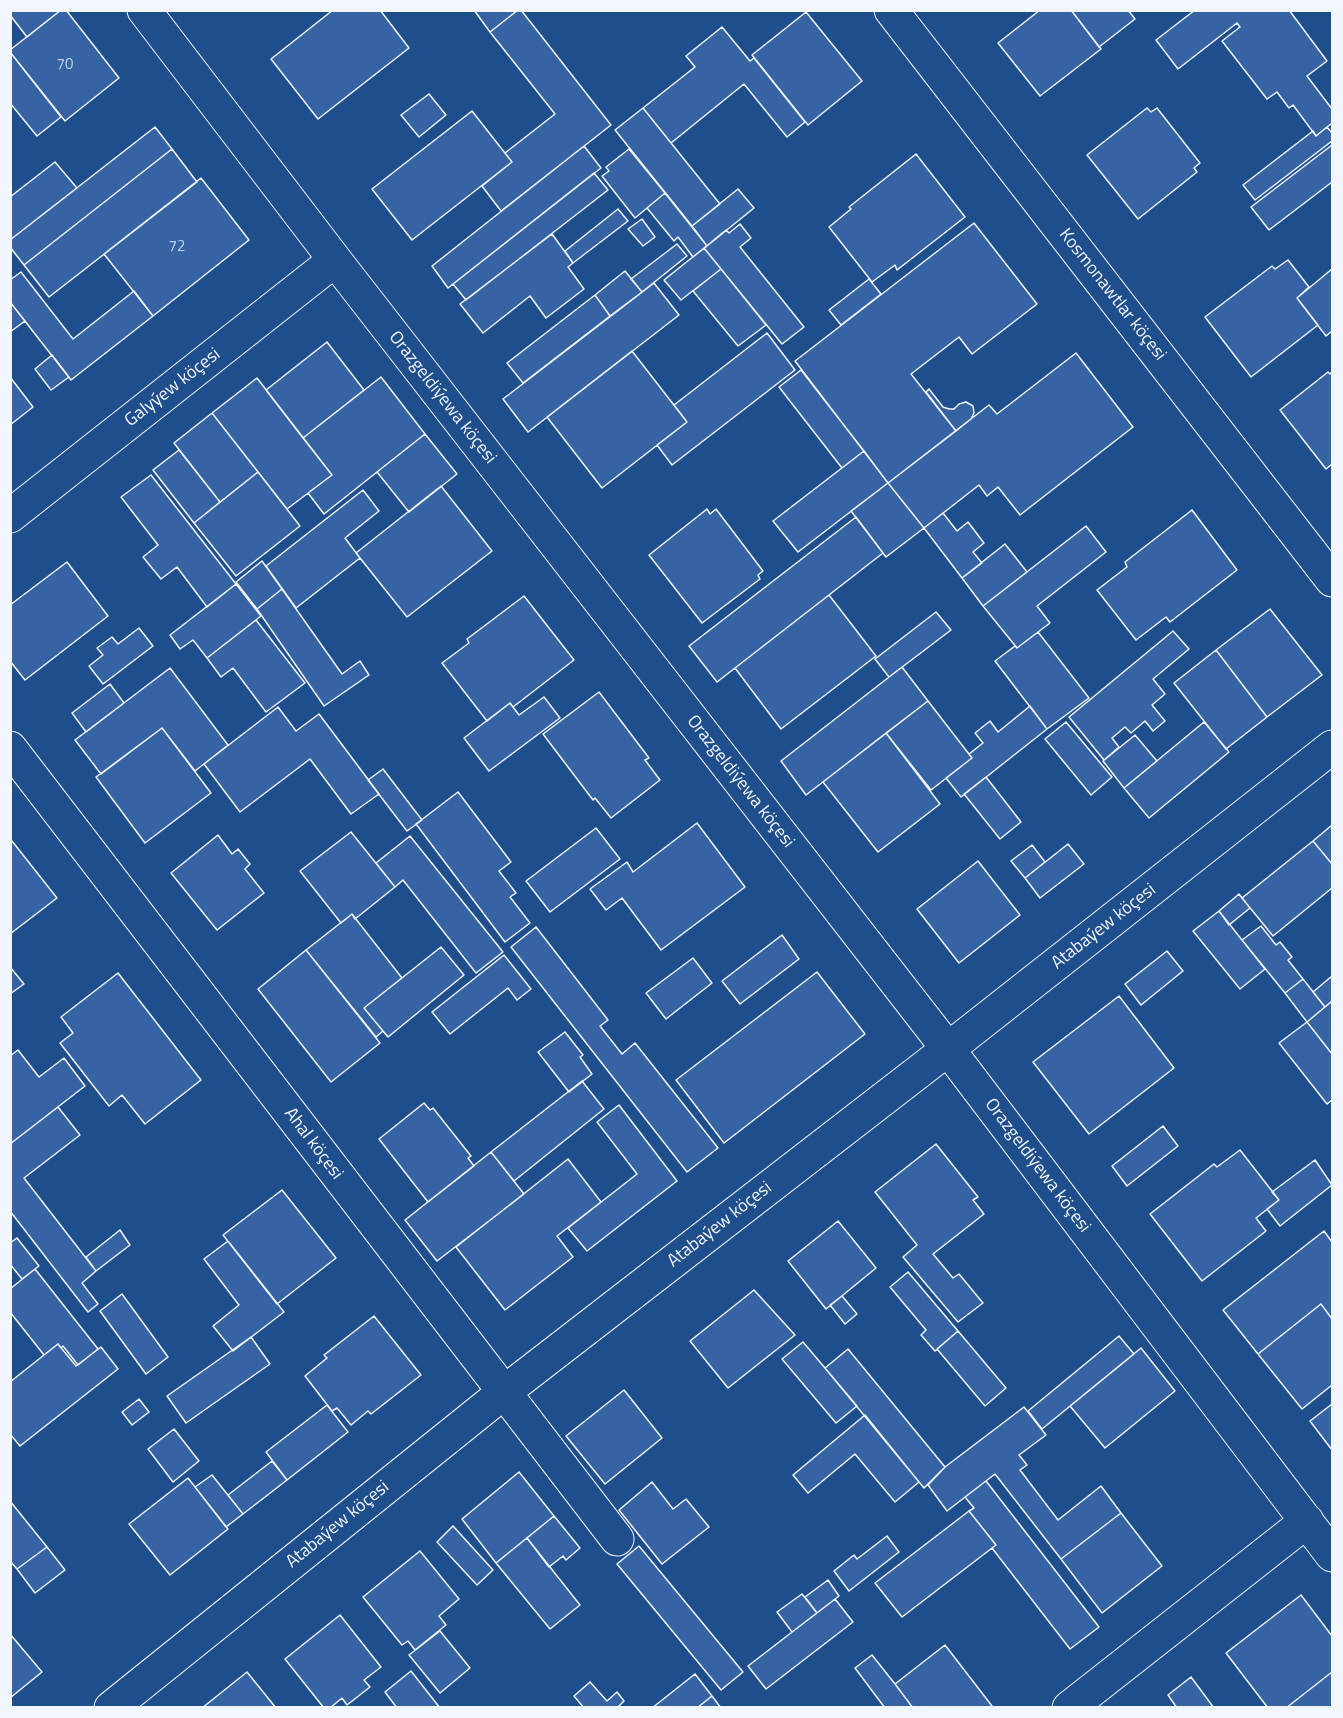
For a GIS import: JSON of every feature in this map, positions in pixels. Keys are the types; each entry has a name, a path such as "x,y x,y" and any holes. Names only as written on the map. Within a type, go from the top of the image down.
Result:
{"street":[{"name":"Orazgeldiýewa köçesi","path":"144,10 335,260 948,1049 1332,1556"},
{"name":"Kosmonawtlar köçesi","path":"891,10 1332,580"},
{"name":"Galyýew köçesi","path":"10,516 335,260"},
{"name":"Atabaýew köçesi","path":"111,1707 504,1393 948,1049 1332,747"},
{"name":"Ahal köçesi","path":"10,748 616,1539"},
{"path":"1069,1707 1306,1521"}],"building":[{"path":"10,10 61,10 27,37 10,15"},
{"path":"61,10 66,10 119,78 65,121 10,52"},
{"path":"333,10 380,10 409,48 318,119 271,59"},
{"path":"474,10 518,10 490,32"},
{"path":"521,10 611,125 501,211 482,186 512,162 505,153 555,114 490,32"},
{"path":"1040,10 1071,10 1101,49 1040,96 998,43"},
{"path":"1071,10 1128,10 1135,19 1099,47"},
{"path":"1195,10 1289,10 1327,61 1307,76 1332,109 1332,123 1316,136 1293,105 1289,108 1277,92 1267,99 1222,41 1240,27 1237,23 1178,69 1156,40"},
{"path":"806,12 862,81 808,125 752,55"},
{"path":"722,27 750,61 754,58 805,122 787,137 744,84 671,143 643,108 695,67 686,56"},
{"path":"10,52 61,117 37,136 10,103"},
{"path":"429,94 446,115 419,137 401,115"},
{"path":"643,108 720,204 692,226 615,130"},
{"path":"1147,108 1151,112 1157,108 1200,163 1194,168 1197,172 1138,219 1087,155"},
{"path":"472,111 512,162 412,240 372,189"},
{"path":"155,127 172,149 24,265 10,247 10,240"},
{"path":"1327,127 1332,133 1332,141 1255,200 1243,185 1313,131 1316,136"},
{"path":"1332,145 1332,182 1269,230 1251,207"},
{"path":"584,146 601,168 448,288 432,266"},
{"path":"172,149 197,182 49,297 24,265"},
{"path":"629,149 665,193 635,218 602,176 609,171 606,167"},
{"path":"916,154 965,217 897,270 895,265 872,282 829,227 851,209 849,207"},
{"path":"55,162 77,188 10,240 10,197"},
{"path":"594,173 608,190 466,300 453,284"},
{"path":"201,178 249,240 153,316 104,254"},
{"path":"738,189 754,208 707,246 692,226"},
{"path":"665,193 707,246 693,257 678,237 674,241 647,208"},
{"path":"618,209 628,221 573,263 565,251"},
{"path":"642,219 655,237 643,246 628,229"},
{"path":"974,223 1037,304 972,354 959,337 911,374 956,431 888,483 795,361"},
{"path":"740,224 751,238 740,247 804,327 782,344 704,248 726,230 729,233"},
{"path":"552,234 573,263 568,267 584,289 546,318 530,296 483,333 460,304"},
{"path":"677,244 687,256 642,292 631,279"},
{"path":"704,248 721,269 681,300 664,280"},
{"path":"1288,260 1309,287 1297,298 1318,325 1251,377 1205,317 1272,266 1275,269"},
{"path":"721,269 766,325 738,346 693,291"},
{"path":"1332,269 1332,331 1326,336 1297,298"},
{"path":"625,271 642,292 610,316 595,295"},
{"path":"21,272 73,339 134,291 153,316 71,380 10,302 10,280"},
{"path":"869,279 881,294 841,325 829,310"},
{"path":"654,283 679,315 528,432 503,399"},
{"path":"595,295 610,316 523,383 507,363"},
{"path":"10,302 25,321 10,332"},
{"path":"767,333 795,370 672,465 657,445 687,422 674,405"},
{"path":"327,342 364,390 303,438 266,390"},
{"path":"632,351 687,422 602,488 547,417"},
{"path":"1076,353 1133,427 1020,515 998,487 987,496 979,485 924,528 888,483 989,405 997,414"},
{"path":"52,355 69,377 51,390 35,369"},
{"path":"801,370 864,451 842,468 779,387"},
{"path":"1328,372 1330,374 1332,372 1332,464 1326,469 1280,410"},
{"path":"10,377 33,407 10,425"},
{"path":"381,377 425,434 324,514 308,493 332,475 303,438"},
{"path":"257,378 332,475 287,509 212,413"},
{"path":"929,389 943,407 954,409 966,402 973,406 974,413 971,419 956,431 926,392"},
{"path":"212,413 258,472 220,502 174,443"},
{"path":"425,434 457,474 409,512 377,472"},
{"path":"179,450 220,502 194,523 153,470"},
{"path":"864,451 888,483 798,552 773,521"},
{"path":"258,472 300,526 236,576 194,523"},
{"path":"151,475 236,584 207,607 177,567 161,579 143,557 158,545 121,497"},
{"path":"888,483 924,528 886,557 851,511"},
{"path":"441,486 492,551 407,617 356,553"},
{"path":"363,490 379,511 345,538 360,558 296,608 266,566"},
{"path":"707,509 710,514 716,509 763,571 758,575 760,579 702,623 649,555"},
{"path":"1192,510 1237,570 1170,622 1166,617 1136,640 1097,590 1127,567 1125,562"},
{"path":"943,513 957,531 968,522 984,543 973,552 982,563 962,578 924,528"},
{"path":"856,517 883,553 717,682 689,646"},
{"path":"1086,526 1106,552 1037,606 1050,623 1017,648 983,606"},
{"path":"1005,544 1027,572 983,606 962,578"},
{"path":"262,561 282,589 257,609 236,582"},
{"path":"67,562 108,616 25,680 10,661 10,605"},
{"path":"236,584 261,616 207,658 193,640 180,649 170,635"},
{"path":"282,589 342,674 360,661 369,675 324,706 257,609"},
{"path":"829,595 876,656 781,729 735,668"},
{"path":"524,596 574,660 513,707 510,703 487,721 442,663 469,643 467,639"},
{"path":"1270,609 1322,675 1267,717 1216,650"},
{"path":"936,612 951,630 889,677 875,659"},
{"path":"256,620 305,683 266,712 233,668 221,677 207,658"},
{"path":"139,628 153,646 103,684 89,666 103,655 97,648 112,637 118,644"},
{"path":"1173,631 1189,649 1153,679 1165,694 1152,705 1165,721 1153,731 1145,721 1131,733 1125,727 1112,738 1119,747 1104,760 1069,717"},
{"path":"1038,632 1089,698 1047,729 995,661"},
{"path":"1216,650 1267,717 1226,749 1174,683"},
{"path":"902,667 928,701 806,795 781,761"},
{"path":"170,668 228,745 195,771 162,728 101,774 75,740"},
{"path":"110,684 124,703 86,732 72,713"},
{"path":"599,692 649,758 645,760 660,780 611,818 595,798 593,800 543,734"},
{"path":"544,697 560,718 489,771 464,738 510,703 519,715"},
{"path":"928,701 972,758 931,790 886,733"},
{"path":"1030,706 1047,729 961,797 946,778 972,758 969,754 983,743 975,733 990,721 998,732"},
{"path":"278,707 296,731 319,714 379,794 351,814 310,759 240,812 204,764"},
{"path":"1066,722 1112,777 1091,795 1045,739"},
{"path":"1204,722 1229,752 1149,818 1124,788"},
{"path":"162,728 211,793 145,843 96,777"},
{"path":"886,733 940,804 878,852 823,782"},
{"path":"1135,735 1157,761 1124,788 1103,761"},
{"path":"383,769 422,820 407,831 368,780"},
{"path":"986,777 1021,822 1000,839 964,794"},
{"path":"458,792 511,862 499,871 516,893 510,897 530,923 505,942 416,824"},
{"path":"697,823 745,887 661,950 622,898 606,910 590,889 627,862 633,872"},
{"path":"1332,825 1332,864 1313,841"},
{"path":"596,828 620,859 550,912 526,881"},
{"path":"351,832 395,887 355,919 352,914 341,923 300,871"},
{"path":"218,835 232,854 238,849 250,864 245,869 264,893 217,930 171,873"},
{"path":"410,836 503,952 476,973 403,880 395,887 376,863"},
{"path":"12,841 57,898 10,934 10,842"},
{"path":"1313,841 1332,864 1332,888 1273,936 1242,898"},
{"path":"1068,844 1084,864 1040,898 1025,878"},
{"path":"1032,845 1045,862 1025,878 1011,861"},
{"path":"978,861 1020,915 959,963 917,909"},
{"path":"1239,894 1250,908 1229,925 1219,911"},
{"path":"1219,911 1265,969 1240,989 1193,931"},
{"path":"352,914 402,978 364,1008 383,1031 376,1037 306,950"},
{"path":"1261,926 1276,945 1280,942 1292,957 1288,960 1303,979 1285,993 1242,940"},
{"path":"536,927 608,1020 600,1026 622,1054 635,1043 718,1148 687,1172 511,947"},
{"path":"782,935 799,959 740,1004 722,981"},
{"path":"441,947 464,975 388,1037 364,1008"},
{"path":"306,950 380,1043 331,1082 258,989"},
{"path":"1167,951 1183,971 1141,1005 1125,984"},
{"path":"504,955 531,989 517,1000 508,988 450,1034 432,1012"},
{"path":"693,958 712,983 666,1019 646,993"},
{"path":"10,967 24,984 10,994"},
{"path":"817,972 865,1034 724,1143 676,1080"},
{"path":"118,973 201,1080 145,1124 122,1095 109,1106 60,1043 73,1033 61,1017"},
{"path":"1332,976 1332,1001 1325,1007 1313,992"},
{"path":"1303,979 1325,1007 1307,1022 1285,993"},
{"path":"1119,996 1174,1068 1089,1134 1033,1062"},
{"path":"1332,1001 1332,1054 1307,1022"},
{"path":"1307,1022 1332,1054 1332,1100 1327,1104 1279,1043"},
{"path":"565,1032 583,1055 580,1057 592,1074 569,1092 538,1052"},
{"path":"18,1050 39,1077 64,1058 85,1086 10,1144 10,1056"},
{"path":"582,1081 604,1109 514,1181 491,1152"},
{"path":"424,1103 430,1110 433,1108 471,1156 468,1158 474,1166 428,1202 379,1139"},
{"path":"619,1105 677,1181 587,1251 568,1228 637,1174 597,1122"},
{"path":"58,1107 80,1135 24,1178 96,1271 82,1283 98,1304 88,1312 10,1211 10,1144"},
{"path":"1163,1126 1178,1146 1127,1186 1112,1166"},
{"path":"936,1144 978,1197 973,1200 984,1214 933,1254 953,1278 959,1274 983,1303 958,1322 903,1257 917,1245 875,1192"},
{"path":"1240,1150 1279,1200 1256,1218 1266,1231 1202,1281 1150,1214 1214,1164 1217,1167"},
{"path":"491,1152 524,1194 437,1261 405,1220"},
{"path":"568,1159 601,1202 557,1236 573,1257 505,1310 456,1247"},
{"path":"1315,1160 1332,1185 1280,1226 1267,1209 1279,1200 1272,1192"},
{"path":"282,1190 336,1258 277,1304 223,1235"},
{"path":"838,1221 876,1268 826,1309 788,1261"},
{"path":"120,1230 130,1245 96,1271 86,1257"},
{"path":"1324,1231 1332,1242 1332,1319 1321,1304 1258,1354 1223,1310"},
{"path":"17,1238 39,1266 22,1279 10,1264 10,1243"},
{"path":"228,1241 284,1312 233,1351 213,1326 239,1305 204,1259"},
{"path":"35,1269 98,1349 78,1365 63,1346 61,1348 58,1344 44,1355 10,1312 10,1289"},
{"path":"908,1272 958,1331 935,1351 921,1335 926,1330 890,1287"},
{"path":"754,1290 795,1335 728,1388 690,1341"},
{"path":"122,1294 168,1357 146,1374 100,1311"},
{"path":"842,1296 857,1314 845,1324 830,1305"},
{"path":"1321,1304 1332,1319 1332,1385 1302,1409 1258,1354"},
{"path":"374,1316 421,1375 371,1414 368,1411 351,1425 337,1408 332,1411 305,1376 327,1358 324,1355"},
{"path":"958,1331 1006,1388 985,1406 937,1349"},
{"path":"1119,1336 1134,1354 1042,1429 1028,1411"},
{"path":"251,1337 270,1364 186,1423 167,1396"},
{"path":"803,1342 857,1406 836,1423 782,1359"},
{"path":"58,1344 76,1366 101,1347 118,1369 20,1446 10,1434 10,1382"},
{"path":"1141,1348 1175,1391 1105,1448 1070,1406"},
{"path":"848,1349 945,1467 924,1488 825,1368"},
{"path":"624,1390 662,1438 605,1484 566,1436"},
{"path":"139,1399 149,1412 132,1425 122,1412"},
{"path":"1332,1404 1332,1450 1310,1421"},
{"path":"327,1405 348,1432 287,1480 266,1452"},
{"path":"1024,1407 1046,1435 1019,1455 1027,1465 1020,1470 1058,1520 1101,1486 1121,1513 1061,1559 995,1474 947,1511 928,1485 945,1467"},
{"path":"865,1415 919,1482 895,1502 855,1454 808,1493 793,1475"},
{"path":"174,1429 199,1461 173,1482 148,1449"},
{"path":"272,1461 287,1480 243,1514 228,1495"},
{"path":"519,1472 554,1516 496,1563 462,1519"},
{"path":"212,1475 243,1514 226,1527 195,1487"},
{"path":"188,1478 228,1529 170,1575 129,1524"},
{"path":"986,1481 1099,1627 1070,1649 992,1548 996,1545 969,1511 974,1508 965,1497"},
{"path":"652,1482 673,1509 686,1499 709,1527 662,1564 619,1510"},
{"path":"10,1501 47,1547 17,1569 10,1561"},
{"path":"969,1511 996,1545 902,1617 875,1583"},
{"path":"1121,1513 1162,1566 1102,1613 1061,1559"},
{"path":"554,1516 580,1548 566,1560 563,1556 549,1567 527,1538"},
{"path":"453,1526 493,1570 477,1585 437,1542"},
{"path":"887,1536 899,1552 849,1591 834,1571 854,1555 857,1559"},
{"path":"527,1538 580,1605 550,1629 496,1563"},
{"path":"639,1546 743,1672 721,1690 617,1564"},
{"path":"47,1547 65,1570 35,1593 17,1569"},
{"path":"420,1551 459,1599 439,1616 446,1625 415,1650 408,1641 402,1645 363,1597"},
{"path":"828,1580 839,1596 817,1613 805,1597"},
{"path":"802,1594 817,1613 792,1632 777,1612"},
{"path":"1301,1595 1332,1636 1332,1672 1286,1708 1268,1708 1226,1653"},
{"path":"835,1599 853,1622 766,1689 748,1666"},
{"path":"340,1615 381,1667 364,1680 370,1687 347,1705 342,1698 330,1708 324,1708 285,1659"},
{"path":"440,1631 470,1668 440,1693 409,1655"},
{"path":"10,1634 42,1672 10,1698"},
{"path":"945,1645 992,1706 991,1708 913,1708 895,1684"},
{"path":"872,1655 913,1708 885,1708 855,1668"},
{"path":"411,1671 440,1708 397,1708 385,1692"},
{"path":"247,1672 276,1708 202,1708"},
{"path":"1332,1672 1332,1708 1286,1708"},
{"path":"695,1674 712,1696 697,1708 652,1708"},
{"path":"1191,1677 1214,1708 1177,1708 1168,1695"},
{"path":"590,1682 607,1701 617,1692 624,1701 617,1708 584,1708 574,1696"},
{"path":"712,1696 721,1708 697,1708"}]}
